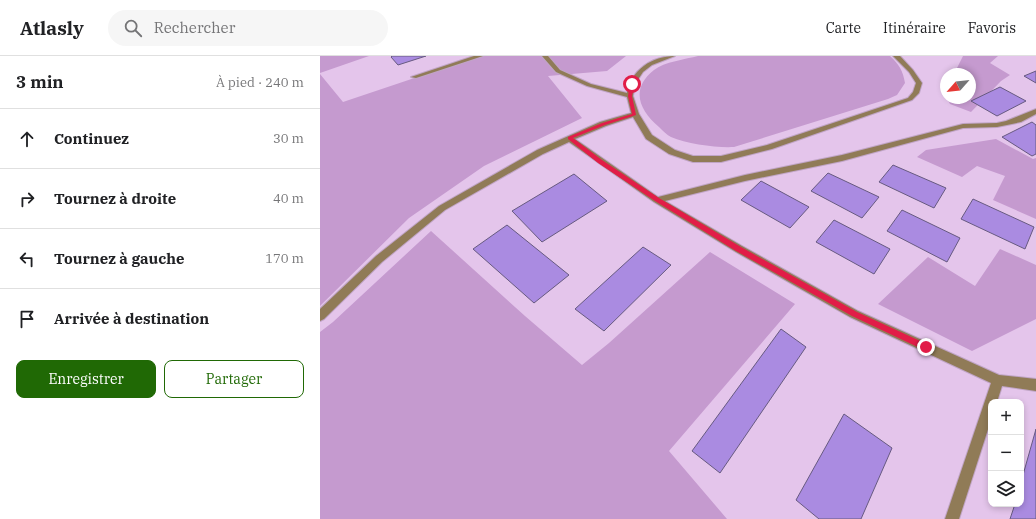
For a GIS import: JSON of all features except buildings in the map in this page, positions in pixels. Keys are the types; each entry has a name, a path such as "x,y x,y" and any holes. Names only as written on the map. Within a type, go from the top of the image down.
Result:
{"street":[{"path":"414,77 480,56"},
{"path":"545,56 558,71 589,85 630,96"},
{"path":"672,56 650,64 641,71 632,84 630,96 635,114 649,137 672,152 693,159 728,157 769,147 910,99 916,93 919,83 911,71 896,56"},
{"path":"657,200 745,178 842,158 963,126 997,125 1007,123 1018,120 1036,111"},
{"path":"320,316 379,259 442,208 540,152 603,124 635,114"},
{"path":"569,138 657,200 739,249 854,314 998,380 1036,385"},
{"path":"952,519 998,380"}],"shaded area":[{"path":"320,56 369,56 320,73"},
{"path":"480,56 626,56 607,71 548,76 582,118 484,166 409,218 320,306 320,74 343,102"},
{"path":"698,56 890,56 900,68 905,83 897,95 888,99 734,147 702,145 685,142 668,135 646,114 640,99 642,85 647,77 658,67"},
{"path":"963,56 998,56 990,63 1010,75 1001,81 971,112 950,104 976,104 976,68 957,68"},
{"path":"996,139 1033,159 1036,158 1036,219 993,200 1005,176 977,166 962,177 917,157 926,150"},
{"path":"431,231 582,365 609,343 710,252 795,304 669,451 727,519 320,519 320,332 333,322"},
{"path":"1000,249 1036,265 1036,319 972,351 878,304 928,257 975,286"}],"route":[{"path":"632,84 630,96 635,114 603,124 569,138 657,200 739,249 854,314 926,347"}]}
